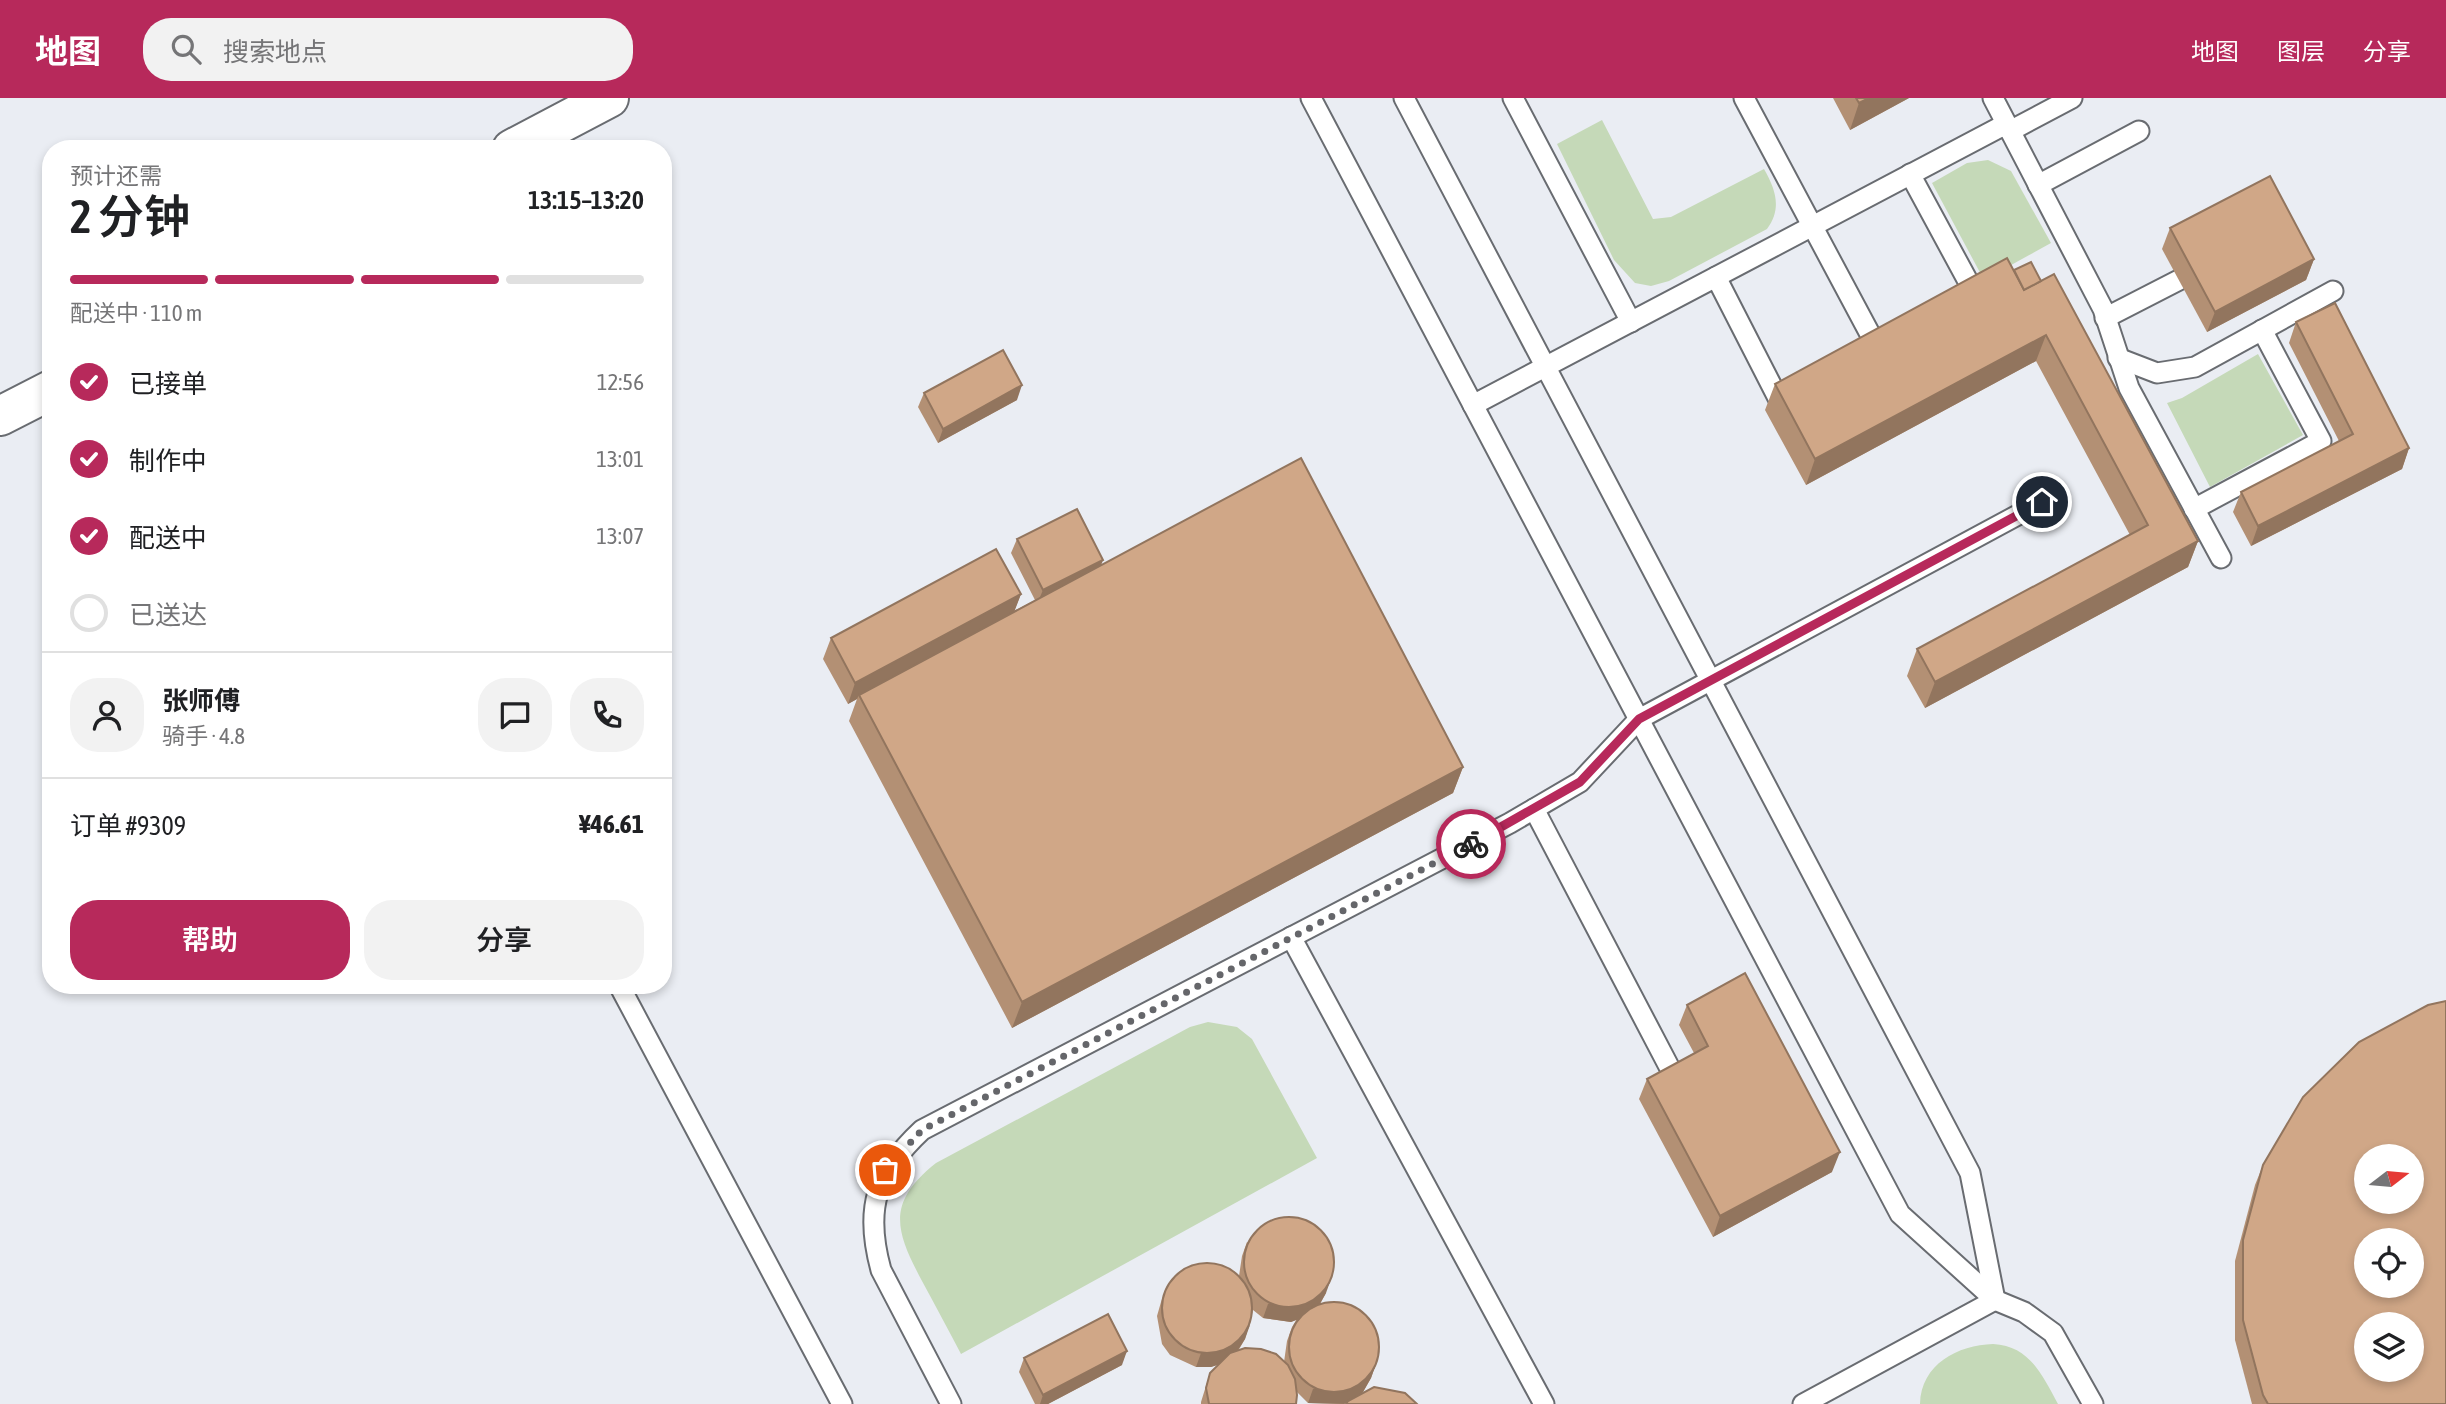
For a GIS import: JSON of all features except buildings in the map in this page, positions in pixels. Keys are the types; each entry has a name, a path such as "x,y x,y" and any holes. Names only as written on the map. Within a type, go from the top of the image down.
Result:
{"street":[{"path":"529,140 609,98"},
{"path":"0,416 42,395"}],"lane":[{"path":"1311,98 1900,1214 1995,1300 2024,1312 2053,1334 2093,1404"},
{"path":"1404,98 1970,1173 1995,1300"},
{"path":"1513,98 1631,322"},
{"path":"1744,98 1878,349"},
{"path":"1993,98 2105,318 2129,388 2221,558"},
{"path":"1473,405 1910,174 2072,98"},
{"path":"2038,185 2139,131"},
{"path":"1910,174 1976,296"},
{"path":"1716,277 1780,402"},
{"path":"2105,318 2179,280"},
{"path":"2118,358 2157,373 2195,367 2333,291"},
{"path":"2194,509 2321,441 2262,330"},
{"path":"951,1404 881,1270 875,1248 873,1222 876,1195 885,1170 922,1130 1534,809 1580,782 1639,719 2042,502"},
{"path":"1534,809 1676,1080"},
{"path":"1291,937 1544,1404"},
{"path":"623,994 842,1404"},
{"path":"1803,1404 1838,1396 1995,1300"}],"green space":[{"path":"1602,120 1653,219 1671,217 1764,169 1776,199 1772,222 1767,229 1669,281 1651,286 1635,283 1614,260 1557,144"},
{"path":"1988,160 2011,171 2051,243 1984,280 1932,183 1967,163"},
{"path":"2258,354 2303,435 2210,487 2167,403 2182,398"},
{"path":"1208,1022 1237,1027 1252,1039 1317,1158 961,1354 913,1263 901,1232 902,1204 909,1191 936,1163 1190,1027"},
{"path":"1993,1344 2017,1350 2026,1356 2040,1373 2058,1404 1920,1404 1927,1378 1944,1359 1967,1348"}],"way so far":[{"path":"885,1170 922,1130 1471,844"}],"route":[{"path":"1471,844 1580,782 1639,719 2042,502"}]}
